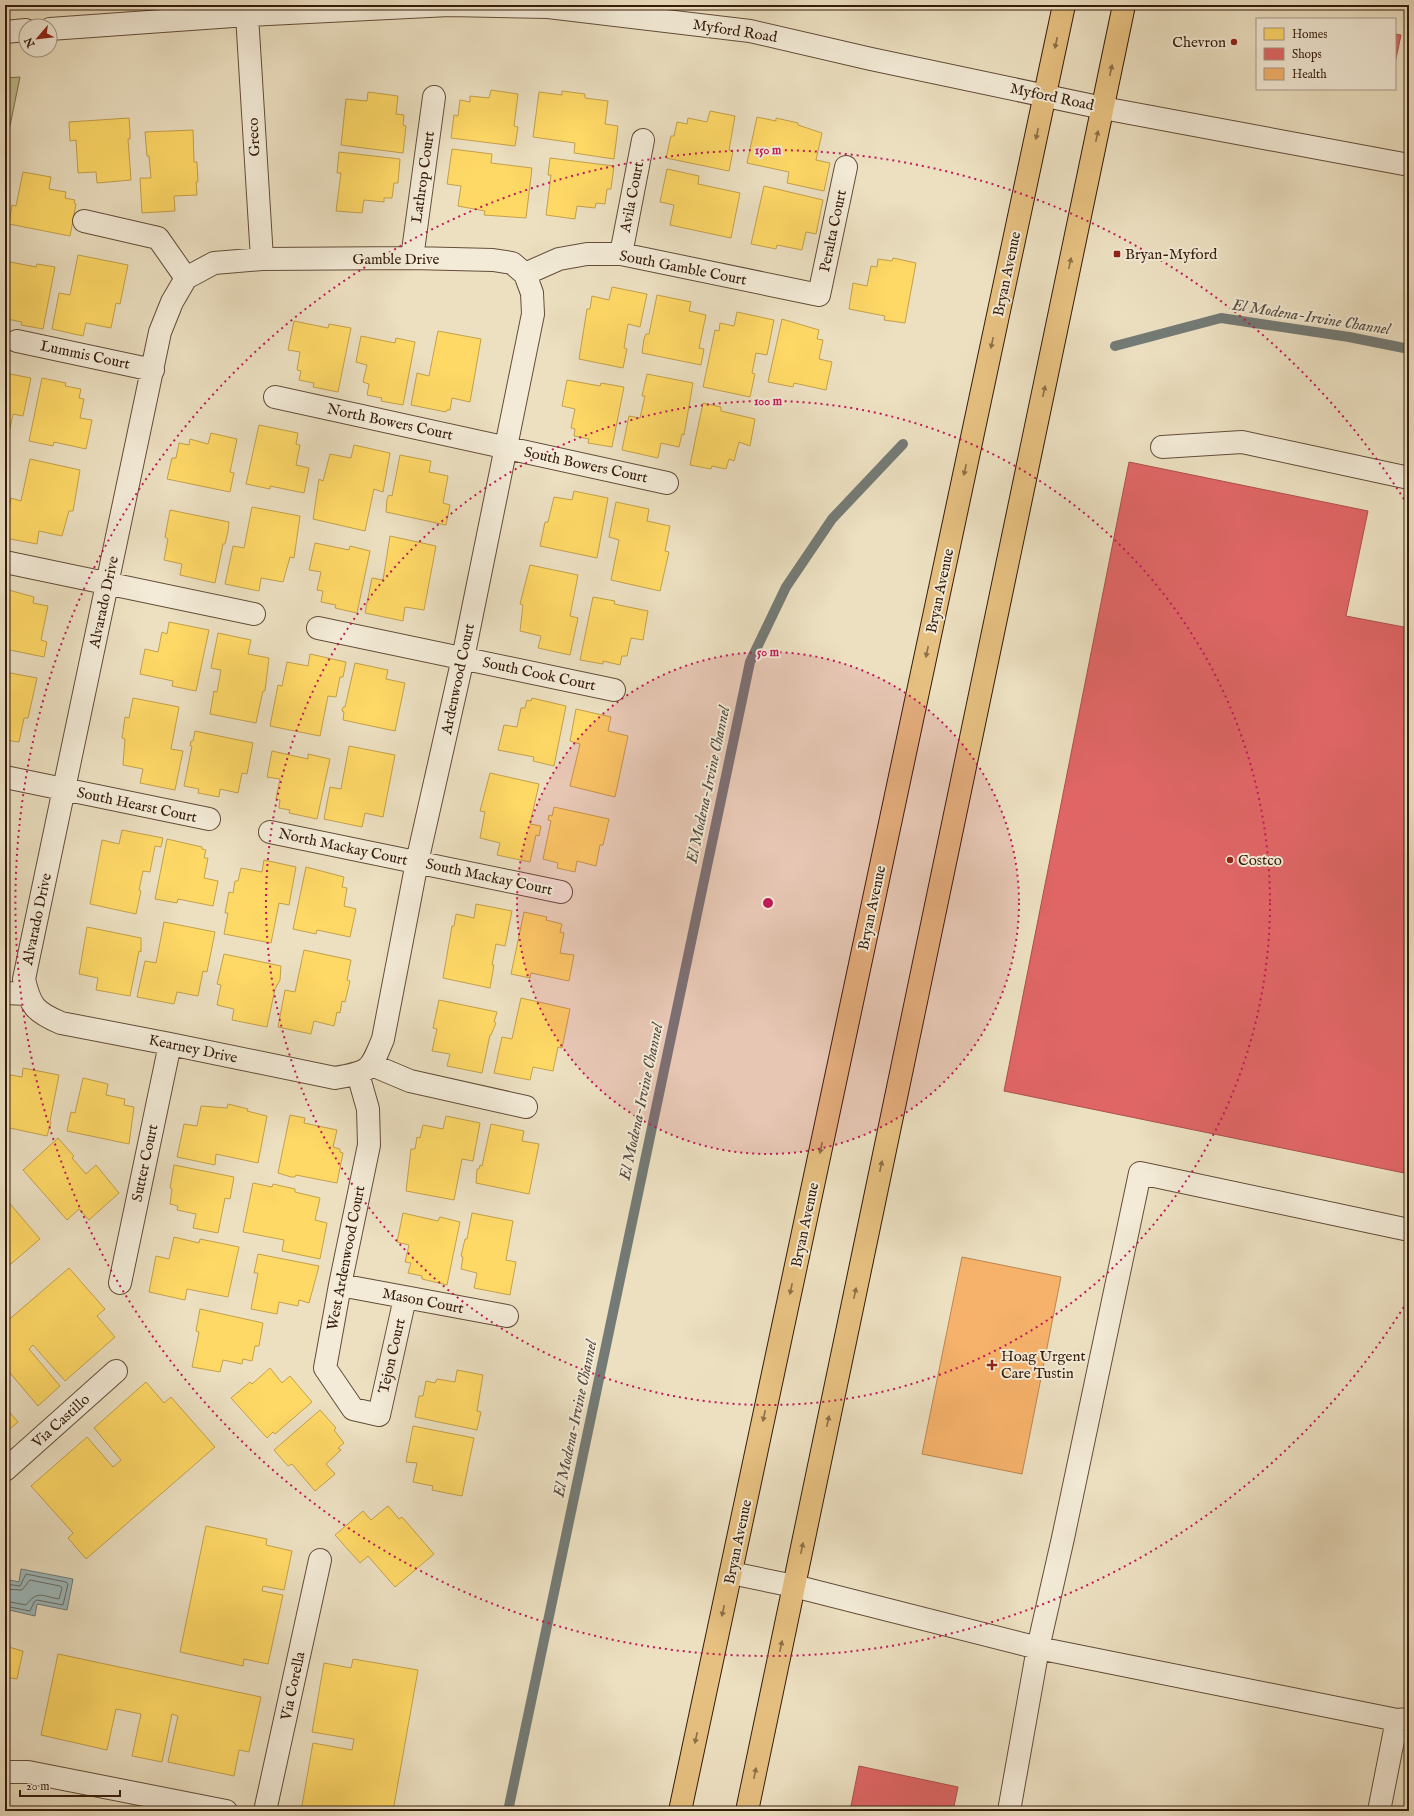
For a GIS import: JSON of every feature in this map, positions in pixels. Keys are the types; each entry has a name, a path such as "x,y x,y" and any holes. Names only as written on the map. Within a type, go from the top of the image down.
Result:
{"main road":[{"name":"Bryan Avenue","path":"680,1811 1064,5"},
{"path":"747,1811 1124,5"}],"street":[{"name":"Myford Road","path":"58,28 247,8 449,5 548,7 750,31 1103,108 1409,165"},
{"name":"Greco","path":"247,8 262,259"},
{"path":"5,32 18,31"},
{"name":"Lathrop Court","path":"412,258 434,97"},
{"name":"Avila Court","path":"621,254 643,140"},
{"name":"Peralta Court","path":"819,295 846,168"},
{"path":"84,221 158,238 186,278 214,263 262,259"},
{"name":"South Gamble Court","path":"525,274 559,259 587,254 621,254 819,295"},
{"name":"Gamble Drive","path":"262,259 412,258 493,260 512,263 525,274"},
{"name":"Ardenwood Court","path":"365,1070 383,1039 417,862 463,658 533,314 532,292 525,274"},
{"name":"Alvarado Drive","path":"30,1000 24,979 65,790 160,332 172,302 186,278"},
{"name":"Lummis Court","path":"17,341 153,370"},
{"name":"North Bowers Court","path":"275,397 505,447"},
{"path":"1162,447 1242,442 1409,478"},
{"name":"South Bowers Court","path":"505,447 667,483"},
{"path":"5,562 254,614"},
{"name":"South Cook Court","path":"318,628 614,690"},
{"name":"South Hearst Court","path":"5,777 209,820"},
{"name":"North Mackay Court","path":"270,832 417,862"},
{"name":"South Mackay Court","path":"417,862 562,892"},
{"path":"5,994 30,1000"},
{"name":"Kearney Drive","path":"30,1000 46,1016 61,1023 335,1078 365,1070"},
{"name":"Sutter Court","path":"120,1283 170,1044"},
{"path":"365,1070 526,1107"},
{"name":"West Ardenwood Court","path":"365,1070 369,1145 340,1285 325,1368 353,1409 379,1415"},
{"path":"1009,1811 1038,1648 1065,1530 1140,1173 1409,1230"},
{"name":"Mason Court","path":"340,1285 507,1316"},
{"name":"Tejon Court","path":"379,1415 405,1298"},
{"name":"Via Castillo","path":"5,1470 116,1371"},
{"name":"Via Corella","path":"266,1811 320,1560"},
{"path":"731,1573 794,1586 1038,1648 1403,1720 1379,1811"},
{"path":"5,1772 28,1772 183,1806 226,1811"}],"green space":[{"path":"20,77 5,150 5,78"}],"water":[{"path":"21,1569 73,1579 67,1610 37,1604 35,1616 5,1609 5,1579 19,1582"}],"building: Homes":[{"path":"491,90 518,94 514,126 518,127 515,146 451,138 454,115 458,116 460,100 470,102 470,96 489,98"},
{"path":"562,91 585,94 585,98 608,101 605,124 618,126 614,159 574,153 575,143 533,137 539,92 562,95"},
{"path":"368,92 398,96 396,114 404,115 403,125 406,126 403,153 341,145 346,99 367,101"},
{"path":"710,111 735,116 729,150 733,151 729,171 666,158 671,136 674,136 677,122 687,124 688,118 707,122"},
{"path":"757,117 776,121 776,118 798,123 798,125 822,133 816,160 830,163 824,191 787,183 789,172 747,163"},
{"path":"129,118 130,139 128,139 131,180 97,183 96,172 78,173 76,140 70,141 69,122"},
{"path":"193,130 194,162 197,162 197,195 174,196 175,211 142,213 140,178 151,178 145,132"},
{"path":"452,149 492,154 491,163 532,168 526,218 484,215 485,211 458,206 461,186 447,184"},
{"path":"339,152 400,159 398,183 394,183 392,198 384,198 384,202 364,200 362,213 336,211 341,173 337,173"},
{"path":"550,158 614,166 611,189 607,189 605,204 596,203 595,208 577,206 575,219 546,215 551,175 548,175"},
{"path":"667,169 699,176 698,184 740,193 731,238 670,225 674,205 660,202"},
{"path":"23,172 51,177 49,189 66,192 65,198 75,200 74,203 76,204 70,236 9,224 12,205 16,206"},
{"path":"764,186 823,200 816,234 806,232 802,250 777,245 776,249 751,244"},
{"path":"78,255 128,265 120,304 116,303 111,328 86,323 83,336 52,329 59,293 70,295"},
{"path":"893,258 916,263 905,323 884,320 885,316 849,309 853,283 867,286 871,266 877,267 878,259 892,261"},
{"path":"5,261 36,267 37,264 55,267 43,329 21,325 22,322 7,319 9,309 5,308"},
{"path":"612,287 647,294 640,327 628,324 624,348 627,349 623,368 579,359 587,309 590,309 592,296 609,300"},
{"path":"657,295 691,302 689,311 706,315 699,348 704,349 701,365 642,353 644,339 646,334 649,334"},
{"path":"737,312 774,320 767,355 756,353 752,373 755,374 750,397 703,387 715,330 719,331 720,323 734,326"},
{"path":"782,319 819,330 817,339 823,340 819,359 832,362 826,390 794,383 793,387 768,382"},
{"path":"294,321 328,328 329,324 351,328 338,392 313,387 314,383 299,380 301,371 297,370 300,352 288,350"},
{"path":"438,331 481,339 470,402 452,398 450,410 447,410 446,412 411,405 417,373 429,376"},
{"path":"361,336 395,343 396,338 415,342 403,405 381,401 382,398 367,395 369,384 363,382 367,365 356,362"},
{"path":"5,373 31,378 23,416 13,414 5,452"},
{"path":"647,374 693,383 684,435 682,434 679,447 661,443 658,458 622,450 629,416 640,418 645,396 642,396"},
{"path":"42,378 66,383 65,386 81,389 79,398 84,399 80,418 92,420 86,449 54,442 53,446 29,441"},
{"path":"567,380 600,386 601,383 624,387 612,447 588,443 589,439 574,436 575,429 571,428 575,409 562,406"},
{"path":"703,403 721,407 721,411 755,419 750,446 739,442 734,461 729,459 726,469 712,466 711,469 690,465"},
{"path":"259,425 298,433 296,444 300,445 296,465 309,468 304,493 270,486 270,489 246,484"},
{"path":"211,433 237,439 230,472 234,473 230,492 167,479 172,458 176,458 179,443 189,445 190,439 208,444"},
{"path":"354,445 390,453 383,492 374,489 365,531 313,519 319,479 323,481 330,454 351,458"},
{"path":"400,455 431,461 429,472 448,476 443,503 450,505 446,525 386,512 387,499 389,495 392,496"},
{"path":"30,459 80,470 73,511 69,511 62,536 39,531 37,544 5,538 11,498 21,501"},
{"path":"574,491 608,498 597,558 540,546 545,522 548,522 554,497 572,500"},
{"path":"616,502 649,509 647,521 670,526 665,551 669,552 660,591 611,580 619,540 609,537"},
{"path":"252,507 300,516 294,558 290,557 283,582 261,578 259,591 225,584 233,546 244,548"},
{"path":"170,510 229,522 215,583 180,575 182,564 164,560 168,539 165,537"},
{"path":"390,536 436,546 424,610 405,607 403,621 365,613 372,578 383,580"},
{"path":"315,543 349,550 350,546 370,551 357,613 335,608 336,605 321,602 323,591 317,590 321,572 309,570"},
{"path":"530,565 578,575 570,616 578,618 570,655 538,648 541,636 520,631 523,605 520,604"},
{"path":"5,589 34,597 33,603 48,606 41,640 47,642 44,657 5,649"},
{"path":"593,597 615,601 614,604 648,611 643,640 631,638 627,656 622,656 620,665 603,661 603,664 580,660"},
{"path":"169,622 209,630 196,691 172,686 173,681 140,674 145,649 158,652 162,632 167,634"},
{"path":"218,633 251,640 248,654 269,658 265,691 263,691 256,723 210,714 214,691 217,692 221,670 211,668"},
{"path":"310,654 346,662 343,677 340,677 336,697 328,696 320,736 270,726 278,685 282,686 287,662 308,666"},
{"path":"355,663 388,670 386,679 405,683 395,731 343,720 344,712 342,711 343,707 345,707"},
{"path":"5,672 37,678 28,718 24,718 19,742 5,740"},
{"path":"133,698 179,707 171,749 183,751 175,790 140,783 143,769 123,765 125,739 122,738 125,717 129,718"},
{"path":"532,698 566,706 554,766 533,761 534,757 498,750 504,725 517,727 521,708 525,708 527,700 531,701"},
{"path":"576,709 611,717 608,731 628,736 615,797 570,786 580,744 570,741"},
{"path":"195,731 253,743 247,774 242,773 238,793 220,789 219,797 198,793 199,789 184,786 192,746 190,746 191,741 193,741"},
{"path":"349,746 395,755 383,817 365,813 362,827 324,819 330,787 341,789"},
{"path":"272,751 308,759 308,754 330,759 317,819 289,813 290,810 279,808 280,800 276,799 280,779 267,777"},
{"path":"490,773 539,784 530,824 541,826 539,836 536,835 530,862 497,855 500,843 480,838 485,812 480,811"},
{"path":"554,807 609,819 603,845 600,845 596,866 577,861 575,872 557,868 558,863 543,859 551,821 548,820 549,815 552,816"},
{"path":"122,830 163,838 161,847 155,846 150,872 143,871 139,890 141,891 136,914 90,904 102,840 119,844"},
{"path":"167,839 202,847 202,849 206,850 204,858 208,858 204,878 218,881 213,906 178,899 177,903 155,899"},
{"path":"264,860 296,867 289,905 279,903 271,943 224,934 228,913 225,913 229,892 233,893 235,881 238,881 241,868 262,872"},
{"path":"306,867 344,877 342,887 347,888 344,906 356,909 350,937 317,930 316,934 293,929"},
{"path":"476,904 512,911 505,946 496,944 490,988 443,978 452,926 454,926 456,914 474,918"},
{"path":"524,912 547,917 546,920 562,924 560,932 564,933 560,953 574,955 569,981 531,973 530,978 511,974"},
{"path":"164,922 215,932 207,972 203,971 198,996 177,992 174,1004 137,997 145,961 156,963"},
{"path":"87,927 141,938 141,952 139,951 130,996 96,990 98,978 79,974"},
{"path":"304,950 351,960 347,980 350,981 345,1002 342,1001 340,1013 337,1012 334,1026 314,1021 311,1034 278,1027 285,990 295,992"},
{"path":"224,954 281,966 280,980 275,989 267,1027 232,1020 234,1009 217,1005 221,985 217,984"},
{"path":"521,998 570,1009 562,1048 558,1047 553,1071 533,1067 530,1080 494,1073 502,1037 512,1039"},
{"path":"439,1000 497,1012 494,1022 496,1023 490,1035 482,1073 447,1066 450,1054 432,1051 437,1029 433,1028"},
{"path":"23,1068 59,1075 51,1122 47,1136 5,1127 5,1074 22,1077"},
{"path":"83,1078 108,1084 106,1095 125,1099 124,1105 134,1107 129,1144 67,1131 71,1112 75,1113"},
{"path":"228,1104 267,1116 258,1163 216,1154 215,1165 177,1157 184,1124 197,1126 201,1106 227,1108"},
{"path":"290,1115 305,1118 304,1123 337,1130 333,1147 340,1149 340,1152 343,1153 337,1183 296,1175 295,1177 291,1177 278,1173"},
{"path":"446,1116 480,1123 473,1161 462,1159 454,1200 406,1191 411,1149 415,1149 417,1137 420,1138 423,1125 443,1129"},
{"path":"491,1124 524,1131 522,1141 539,1144 529,1194 476,1183 477,1169 479,1169 480,1165 482,1166"},
{"path":"58,1138 74,1156 72,1158 86,1174 96,1165 119,1193 89,1220 79,1209 67,1220 23,1170"},
{"path":"174,1165 234,1177 230,1199 225,1198 218,1233 193,1228 196,1214 177,1210 178,1206 170,1204 172,1189 170,1188"},
{"path":"253,1183 272,1187 273,1184 295,1189 295,1192 320,1198 315,1220 327,1223 320,1259 282,1251 284,1240 243,1232"},
{"path":"5,1198 40,1239 5,1269"},
{"path":"403,1213 438,1221 440,1217 460,1222 447,1285 422,1279 422,1276 408,1273 411,1263 405,1262 409,1245 397,1242"},
{"path":"472,1213 513,1221 506,1260 516,1262 510,1295 474,1288 477,1273 461,1269 463,1257 461,1256 465,1239 467,1239"},
{"path":"174,1237 199,1243 200,1239 239,1247 228,1297 187,1289 185,1300 149,1292 156,1256 169,1259"},
{"path":"258,1254 319,1266 309,1303 299,1300 298,1306 279,1302 277,1314 251,1309 258,1273 254,1273"},
{"path":"69,1268 105,1309 97,1316 115,1337 65,1381 33,1345 29,1349 60,1386 38,1406 10,1373 5,1377 5,1323"},
{"path":"200,1309 263,1323 259,1346 255,1346 252,1361 243,1359 242,1364 223,1360 220,1372 192,1367 199,1332 196,1331"},
{"path":"270,1368 282,1383 290,1376 312,1402 275,1434 273,1432 267,1438 231,1398 250,1382 252,1384"},
{"path":"457,1370 483,1375 477,1411 481,1412 477,1430 415,1417 419,1396 423,1396 426,1381 435,1383 437,1379 455,1382"},
{"path":"146,1382 164,1403 171,1397 215,1447 86,1559 68,1538 73,1533 31,1486 87,1437 113,1467 121,1460 94,1428"},
{"path":"5,1407 18,1422 5,1433"},
{"path":"320,1410 336,1428 334,1430 344,1443 338,1448 341,1450 326,1464 335,1474 315,1491 292,1464 288,1466 274,1450"},
{"path":"413,1426 474,1438 462,1496 432,1490 433,1486 413,1482 417,1463 406,1462"},
{"path":"388,1506 399,1519 402,1517 434,1554 395,1587 368,1556 360,1563 335,1535 363,1511 371,1520"},
{"path":"206,1526 267,1539 266,1545 292,1551 284,1590 263,1586 262,1591 283,1595 268,1664 244,1659 243,1666 180,1652"},
{"path":"5,1646 23,1651 17,1679 5,1677"},
{"path":"58,1654 261,1697 249,1752 239,1750 234,1776 168,1762 178,1716 172,1714 162,1762 132,1756 141,1714 116,1709 107,1750 41,1735"},
{"path":"353,1659 418,1670 393,1811 301,1811 313,1743 352,1750 354,1739 312,1732 324,1663 351,1668"}],"building: Shops":[{"path":"1396,34 1401,35 1396,58"},
{"name":"Costco","path":"1129,462 1368,511 1346,616 1409,628 1409,1174 1004,1091"},
{"path":"859,1766 958,1787 953,1811 850,1811"}],"building: Health":[{"name":"Hoag Urgent Care Tustin","path":"962,1257 1061,1277 1022,1474 922,1454"}],"waterway":[{"name":"El Modena-Irvine Channel","path":"1115,346 1221,318 1349,337 1409,349"},
{"name":"El Modena-Irvine Channel","path":"508,1811 750,662 786,587 832,519 903,444"}],"place":[{"name":"Chevron","path":"1234,42"},
{"name":"Bryan-Myford","path":"1117,254"},
{"name":"Costco","path":"1230,860"},
{"name":"Hoag Urgent Care Tustin","path":"992,1365"}]}
